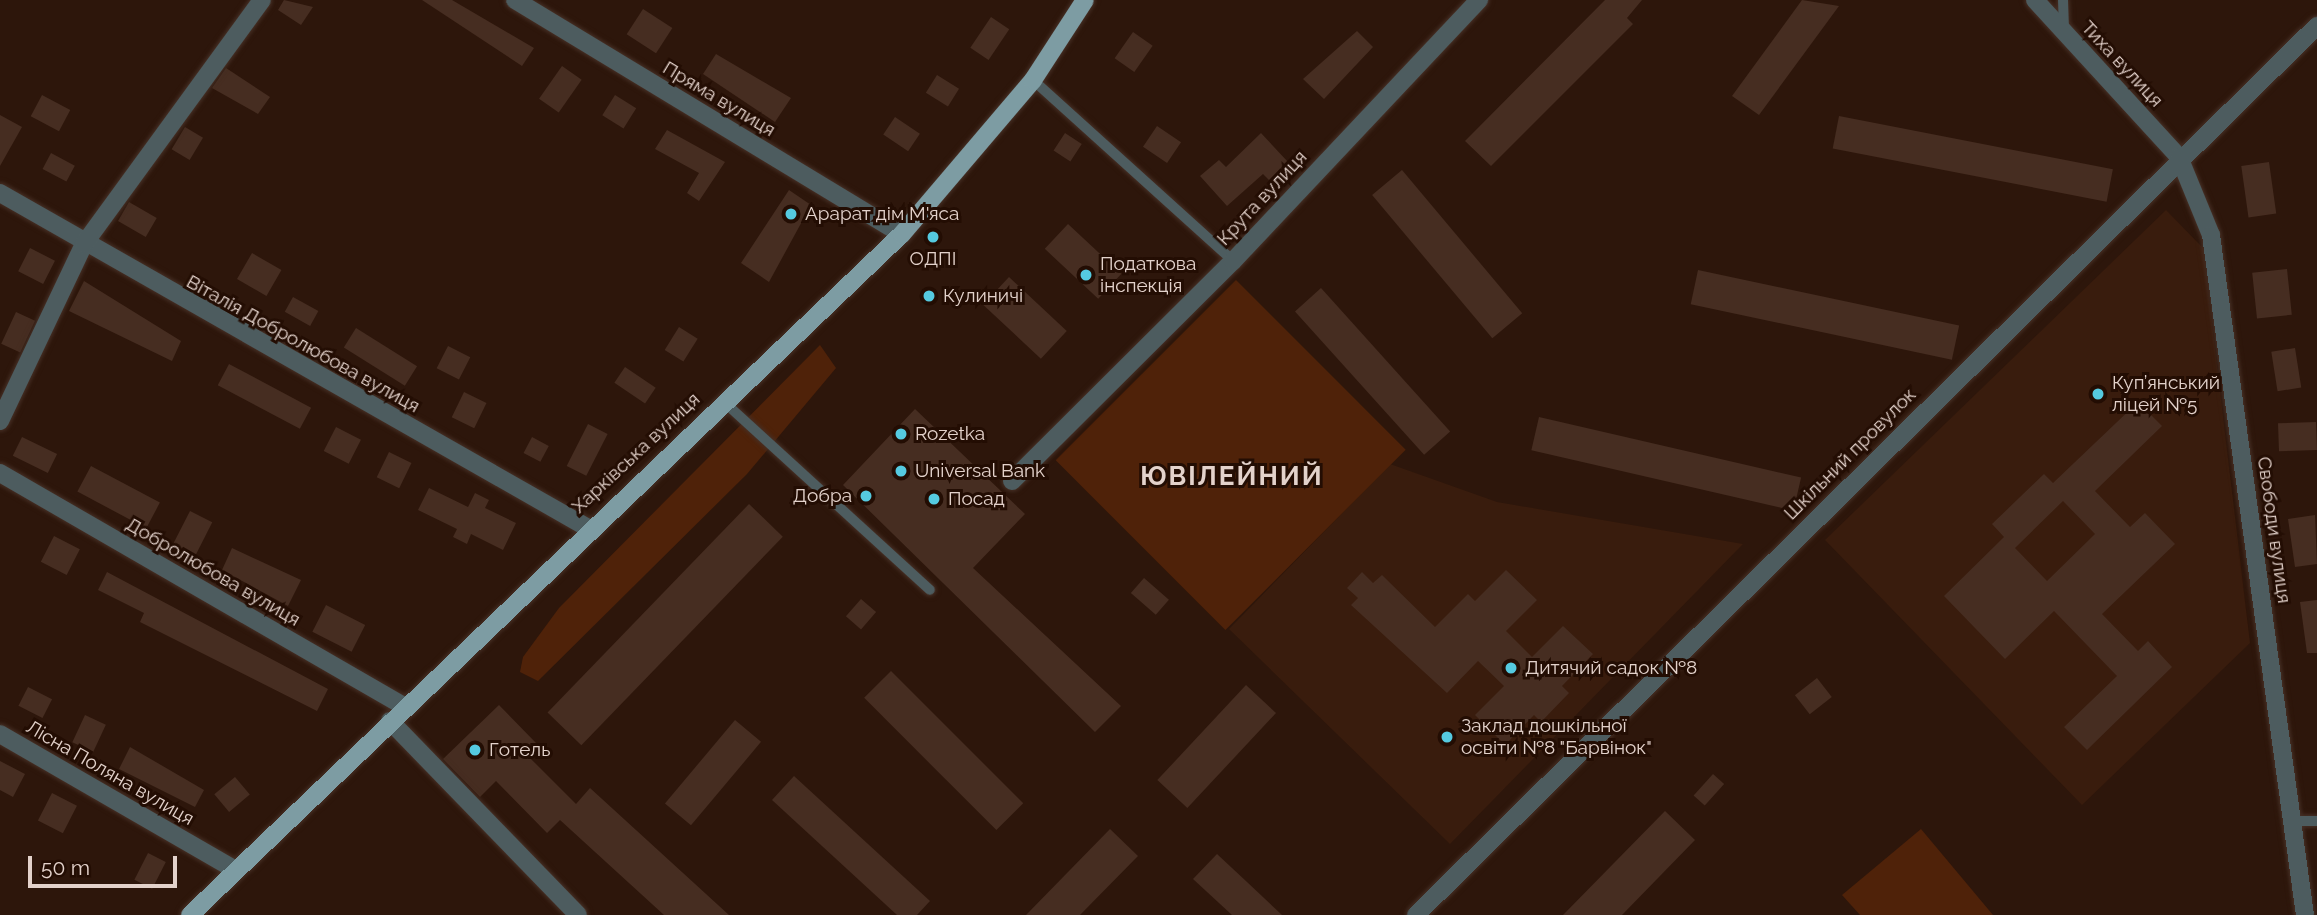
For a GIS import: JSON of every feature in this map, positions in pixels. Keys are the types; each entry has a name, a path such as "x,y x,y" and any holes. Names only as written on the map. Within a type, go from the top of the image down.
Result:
{"main road":[{"name":"Харківська вулиця","path":"190,915 587,528 902,234 1032,80 1085,0"}],"street":[{"path":"0,421 84,244 262,0"},
{"name":"Пряма вулиця","path":"515,0 902,234"},
{"name":"Крута вулиця","path":"1012,481 1233,261 1479,0"},
{"name":"Тиха вулиця","path":"2035,0 2179,157"},
{"name":"Шкільний провулок","path":"1416,915 2179,157 2317,26"},
{"name":"Свободи вулиця","path":"2179,157 2211,235 2305,915"},
{"name":"Віталія Добролюбова вулиця","path":"0,193 84,244 587,528"},
{"name":"Добролюбова вулиця","path":"0,473 405,707"},
{"path":"390,721 578,915"},
{"name":"Лісна Поляна вулиця","path":"0,734 236,870"}],"lane":[{"path":"2063,0 2064,32"},
{"path":"1032,80 1233,261"},
{"path":"722,401 930,590"},
{"path":"2294,821 2317,821"}],"shaded area":[{"name":"Куп’янський ліцей №5","path":"2166,210 2203,248 2250,643 2082,805 1825,540"},
{"path":"1236,280 1406,450 1225,630 1056,460"},
{"path":"820,345 836,368 747,474 538,681 520,672 523,657 559,608"},
{"name":"Заклад дошкільної освіти №8 \"Барвінок\"","path":"1390,464 1497,502 1743,544 1450,844 1229,629"},
{"path":"1921,829 1993,915 1860,915 1842,895"}],"building":[{"path":"284,0 313,7 301,25 278,10"},
{"path":"422,0 452,0 534,48 522,66"},
{"path":"1605,0 1642,0 1627,18 1633,24 1491,166 1465,141"},
{"path":"1802,0 1839,6 1759,115 1732,96"},
{"path":"643,9 672,28 656,53 627,34"},
{"path":"991,17 1009,29 989,60 970,48"},
{"path":"1357,31 1373,47 1324,99 1303,79"},
{"path":"1133,32 1153,46 1134,72 1115,58"},
{"path":"716,54 791,98 775,122 703,74"},
{"path":"562,66 582,80 559,113 539,99"},
{"path":"226,68 270,97 258,114 212,88"},
{"path":"937,75 959,89 948,107 926,93"},
{"path":"42,95 70,110 59,131 31,116"},
{"path":"615,95 636,108 623,129 602,115"},
{"path":"0,115 22,127 0,166"},
{"path":"1839,116 2113,169 2107,202 1833,148"},
{"path":"895,117 920,134 908,151 883,134"},
{"path":"1157,126 1181,142 1167,163 1143,147"},
{"path":"185,127 203,138 190,160 172,149"},
{"path":"667,130 725,162 699,201 687,193 699,173 655,149"},
{"path":"1065,133 1082,144 1070,162 1054,151"},
{"path":"1261,133 1288,162 1269,180 1263,174 1227,206 1200,176 1219,160 1226,167"},
{"path":"51,153 75,166 66,182 43,169"},
{"path":"2269,162 2276,213 2249,217 2241,166"},
{"path":"1402,170 1522,313 1492,338 1372,195"},
{"path":"789,190 811,205 769,282 741,263"},
{"path":"129,202 157,218 146,237 118,221"},
{"path":"1068,224 1121,274 1098,299 1045,249"},
{"path":"30,248 55,261 43,284 18,271"},
{"path":"252,253 281,270 266,296 237,279"},
{"path":"2287,269 2292,315 2257,318 2252,273"},
{"path":"1698,270 1959,326 1952,360 1691,304"},
{"path":"1009,277 1067,331 1041,359 983,305"},
{"path":"84,281 181,341 172,361 69,311"},
{"path":"1321,288 1450,431 1424,455 1295,311"},
{"path":"293,297 318,311 310,326 285,312"},
{"path":"16,312 35,321 20,353 1,344"},
{"path":"679,327 698,339 683,362 665,350"},
{"path":"356,328 417,366 405,386 344,348"},
{"path":"448,346 470,357 459,380 437,368"},
{"path":"2295,348 2301,388 2278,391 2271,352"},
{"path":"229,364 311,408 300,429 218,385"},
{"path":"625,367 656,388 645,403 614,383"},
{"path":"464,392 486,403 474,428 452,417"},
{"path":"2138,402 2162,426 2095,491 2130,527 2145,513 2175,544 2102,614 2138,651 2148,641 2172,667 2087,750 2064,727 2117,676 2054,611 2005,659 1944,596 2004,537 1992,524 2044,474 2053,483","holes":["2063,501 2095,534 2047,581 2015,548"]},
{"path":"915,409 1025,514 973,568 1121,706 1095,732 843,485"},
{"path":"1539,417 1801,478 1793,511 1531,450"},
{"path":"2316,422 2317,450 2279,451 2278,423"},
{"path":"588,424 608,434 586,476 567,466"},
{"path":"336,427 361,440 349,464 324,451"},
{"path":"22,437 57,454 48,473 13,456"},
{"path":"532,437 549,446 540,462 524,453"},
{"path":"389,452 411,463 399,488 377,477"},
{"path":"91,466 160,503 146,528 77,492"},
{"path":"429,488 468,507 475,493 489,500 485,508 516,523 503,550 471,534 467,544 453,537 457,529 418,510"},
{"path":"749,504 783,537 581,745 548,713"},
{"path":"190,511 212,522 195,556 173,545"},
{"path":"2315,515 2317,564 2295,567 2288,519"},
{"path":"54,536 80,549 67,575 41,562"},
{"path":"232,548 301,580 288,606 222,570"},
{"path":"1506,570 1537,600 1506,631 1532,657 1563,626 1593,654 1562,686 1569,693 1541,722 1534,715 1505,745 1475,715 1504,686 1478,661 1447,693 1351,605 1358,598 1347,588 1362,572 1373,583 1382,575 1435,627 1468,594 1475,601"},
{"path":"107,572 328,689 317,711 140,622 144,613 98,590"},
{"path":"1144,578 1169,600 1156,615 1131,593"},
{"path":"861,599 876,612 861,629 846,616"},
{"path":"2317,600 2317,653 2307,653 2300,602"},
{"path":"326,605 365,625 352,652 312,632"},
{"path":"891,671 1023,803 996,830 864,698"},
{"path":"1817,678 1832,697 1810,714 1795,695"},
{"path":"1246,685 1276,713 1187,808 1157,780"},
{"path":"28,687 52,699 43,718 18,706"},
{"path":"499,705 536,743 525,753 576,804 590,788 729,915 664,915 560,820 547,833 496,781 480,797 443,759"},
{"path":"85,715 106,725 93,752 72,742"},
{"path":"735,720 761,742 691,825 665,803"},
{"path":"130,747 204,790 195,807 119,769"},
{"path":"0,761 25,774 13,797 0,790"},
{"path":"1713,774 1724,784 1705,806 1694,796"},
{"path":"794,776 930,901 917,915 897,915 772,800"},
{"path":"235,777 250,795 229,812 214,794"},
{"path":"52,793 77,806 63,833 38,821"},
{"path":"1665,811 1695,840 1622,915 1563,915"},
{"path":"1110,829 1138,856 1080,915 1026,915"},
{"path":"148,853 166,862 152,889 134,880"},
{"path":"1217,854 1282,915 1232,915 1193,879"}],"place":[{"name":"Арарат дім М'яса","path":"791,214"},
{"name":"ОДПІ","path":"933,237"},
{"name":"Податкова інспекція","path":"1086,275"},
{"name":"Кулиничі","path":"929,296"},
{"name":"Куп’янський ліцей №5","path":"2098,394"},
{"name":"Rozetka","path":"901,434"},
{"name":"Universal Bank","path":"901,471"},
{"name":"Добра","path":"866,496"},
{"name":"Посад","path":"934,499"},
{"name":"Дитячий садок №8","path":"1511,668"},
{"name":"Заклад дошкільної освіти №8 \"Барвінок\"","path":"1447,737"},
{"name":"Готель","path":"475,750"}],"district":[{"name":"ЮВІЛЕЙНИЙ","path":"1232,477"}]}
